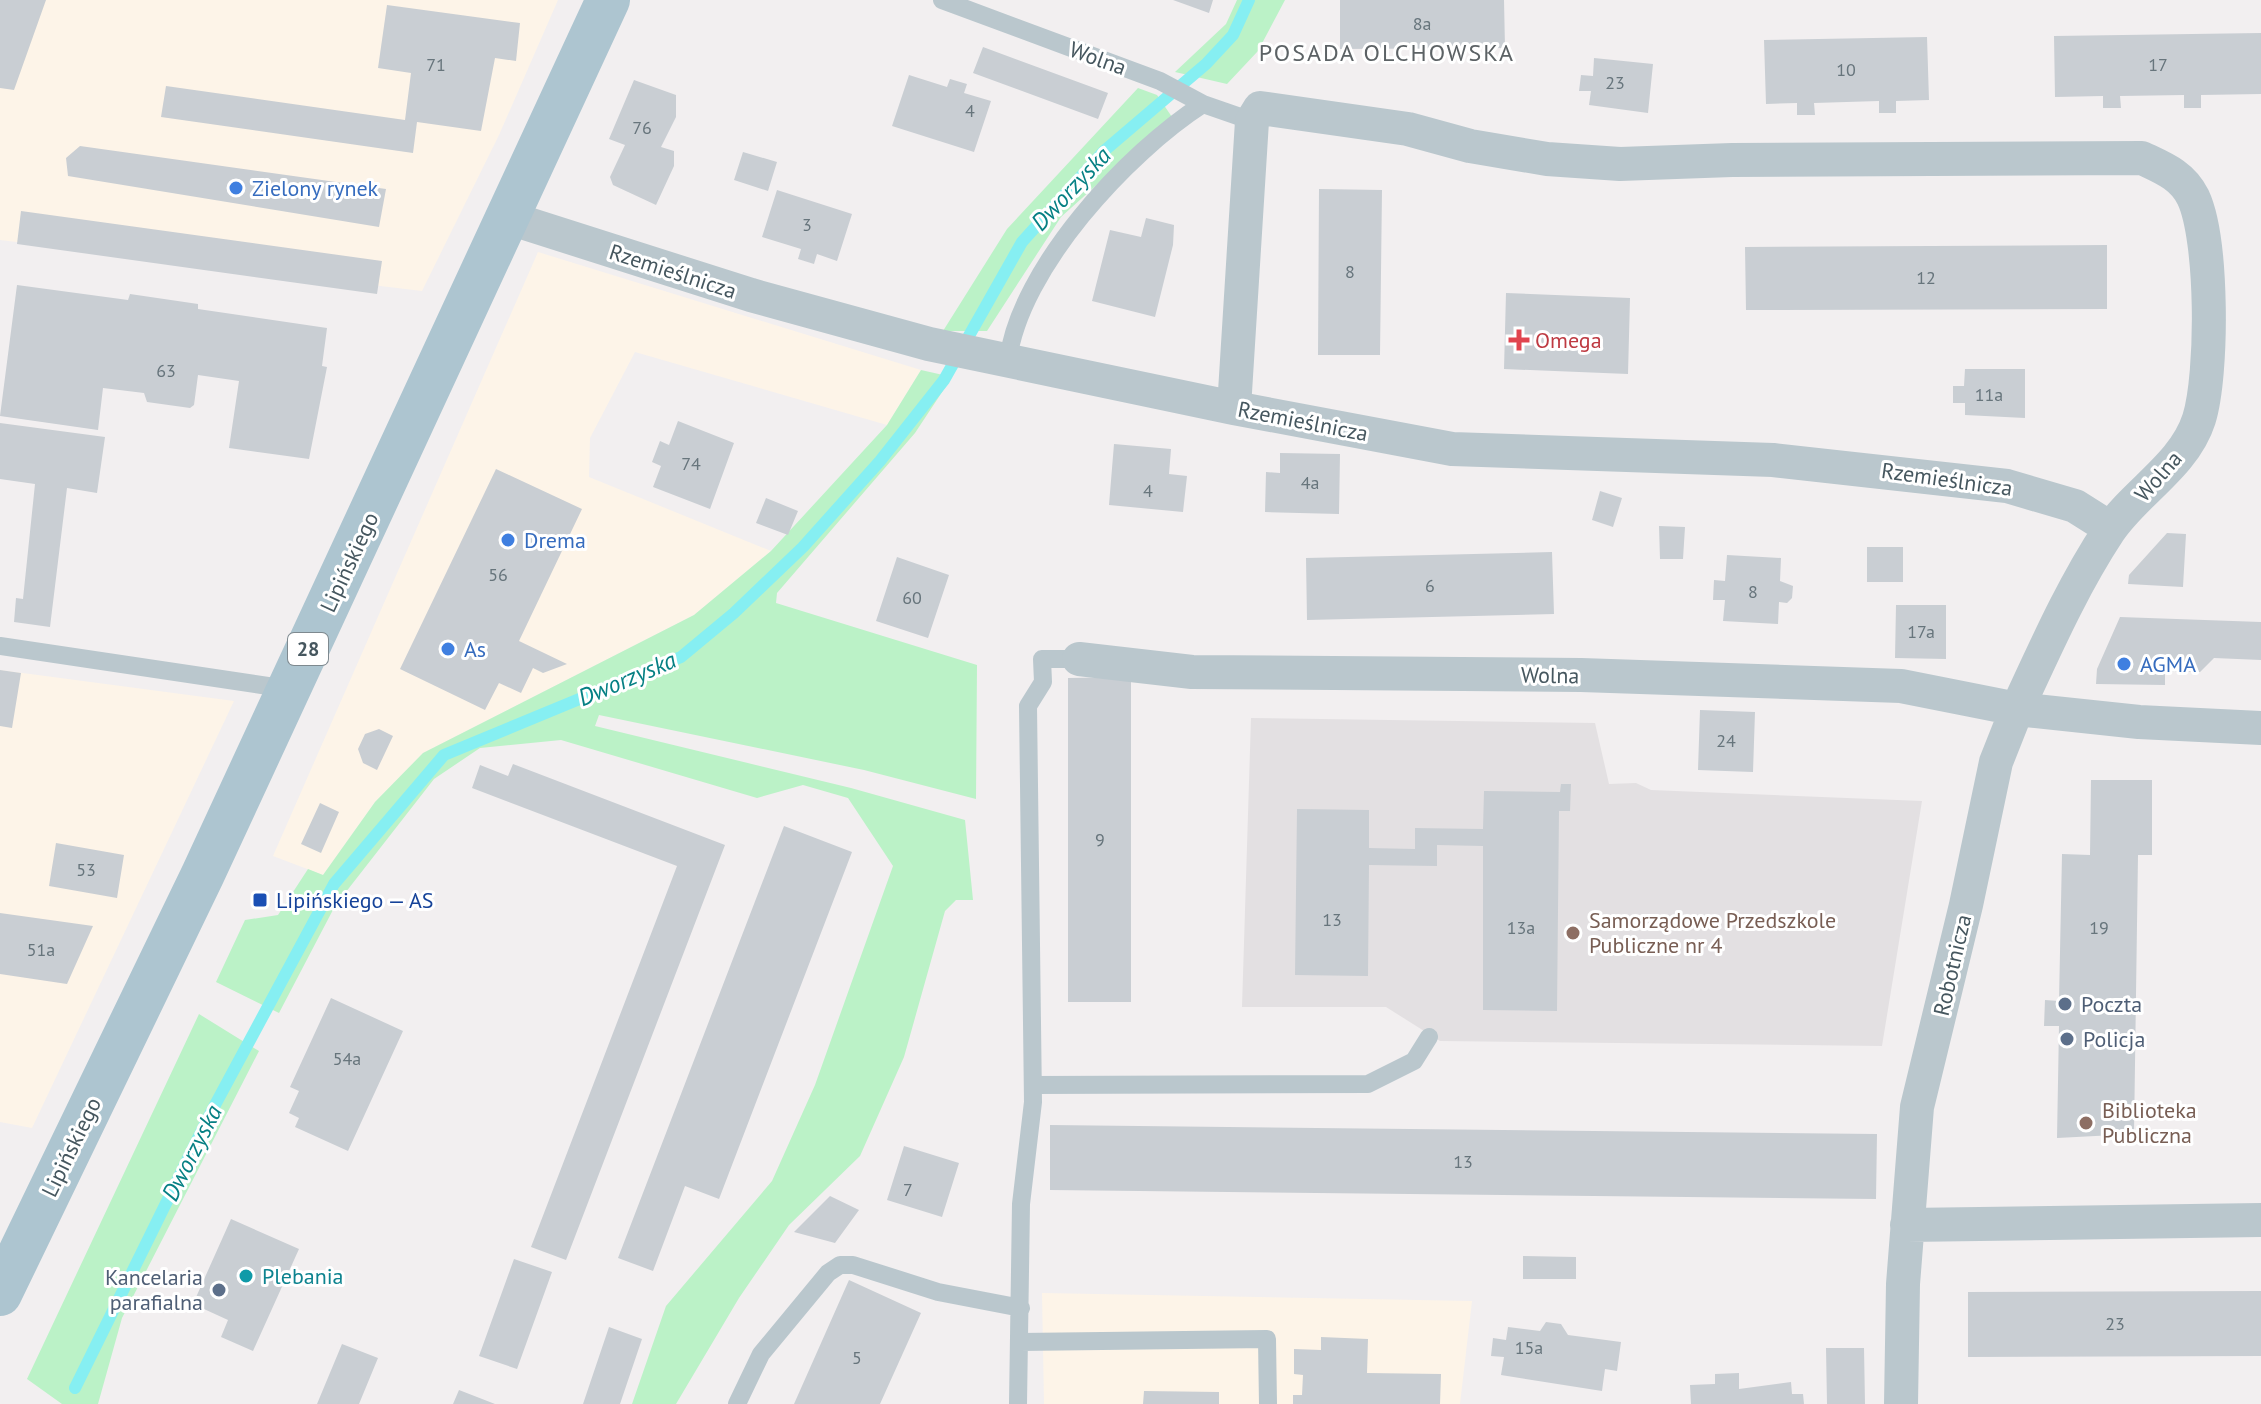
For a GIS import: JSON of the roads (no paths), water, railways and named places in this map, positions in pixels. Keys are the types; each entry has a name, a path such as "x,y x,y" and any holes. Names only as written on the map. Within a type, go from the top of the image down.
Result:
{"main road":[{"name":"Lipińskiego","path":"0,1294 288,689 608,0"}],"street":[{"name":"Wolna","path":"1079,659 1192,672 1581,675 1901,686 2017,709 2070,597 2110,528 2182,452 2199,418 2209,338 2205,231 2192,196 2175,174 2142,158 1620,164 1547,159 1470,146 1408,129 1260,108 1252,121"},
{"path":"1234,408 1252,121"},
{"name":"Rzemieślnicza","path":"509,218 751,295 929,344 1234,408 1452,449 1773,460 2007,486 2075,506 2110,528"},
{"path":"2017,709 2139,722 2261,728"},
{"name":"Robotnicza","path":"1901,1404 1907,1225 1917,1107 1966,905 1996,762 2017,709"},
{"path":"1907,1225 2261,1220"}],"lane":[{"name":"Wolna","path":"942,0 1160,81 1199,102 1252,121"},
{"path":"995,358 1011,337 1031,293 1068,230 1136,160 1199,102"},
{"path":"0,646 288,689"},
{"path":"1018,1404 1021,1204 1033,1085 1028,706 1043,682 1042,659 1079,659"},
{"path":"1033,1085 1368,1084 1414,1061 1429,1037"},
{"path":"737,1404 761,1354 828,1273 840,1265 853,1265 938,1292 1021,1308"},
{"path":"1020,1342 1267,1339 1268,1404"}],"waterway":[{"name":"Dworzyska","path":"75,1388 208,1118 334,884 444,755 681,657 734,613 803,547 880,461 944,380 1022,242 1104,151 1206,64 1233,35 1249,0"}],"place":[{"name":"Zielony rynek","path":"236,188"},
{"name":"Omega","path":"1519,340"},
{"name":"Drema","path":"508,540"},
{"name":"As","path":"448,649"},
{"name":"AGMA","path":"2124,664"},
{"name":"Lipińskiego — AS","path":"260,900"},
{"name":"Samorządowe Przedszkole Publiczne nr 4","path":"1573,933"},
{"name":"Poczta","path":"2065,1004"},
{"name":"Policja","path":"2067,1039"},
{"name":"Biblioteka Publiczna","path":"2086,1123"},
{"name":"Plebania","path":"246,1276"},
{"name":"Kancelaria parafialna","path":"219,1290"}],"district":[{"name":"POSADA OLCHOWSKA","path":"1387,53"}]}
